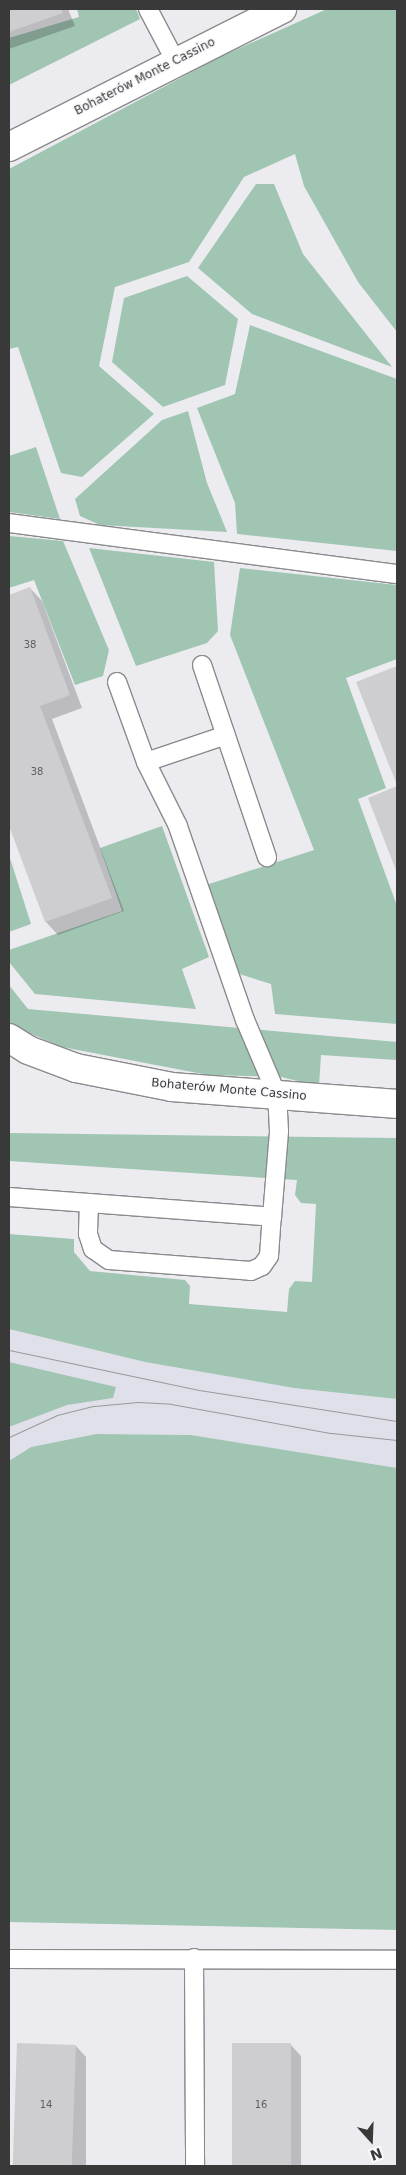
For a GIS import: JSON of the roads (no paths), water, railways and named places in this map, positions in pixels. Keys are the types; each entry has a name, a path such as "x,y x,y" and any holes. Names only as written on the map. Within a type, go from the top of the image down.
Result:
{"street":[{"name":"Bohaterów Monte Cassino","path":"9,147 282,9"},
{"name":"Bohaterów Monte Cassino","path":"9,1038 28,1050 86,1070 172,1087 397,1104"}],"lane":[{"path":"148,9 176,62"},
{"path":"9,523 397,574"},
{"path":"202,665 267,857"},
{"path":"89,1203 88,1234 93,1249 109,1260 251,1271 262,1266 269,1256 279,1130 277,1095 245,1020 178,826 146,762 117,682"},
{"path":"146,762 226,735"},
{"path":"9,1197 272,1217"},
{"path":"194,1958 195,2166"},
{"path":"9,1959 397,1960"}],"tram line":[{"path":"9,1350 199,1390 397,1421"},
{"path":"9,1437 57,1415 94,1406 138,1402 171,1404 331,1433 397,1440"}]}
